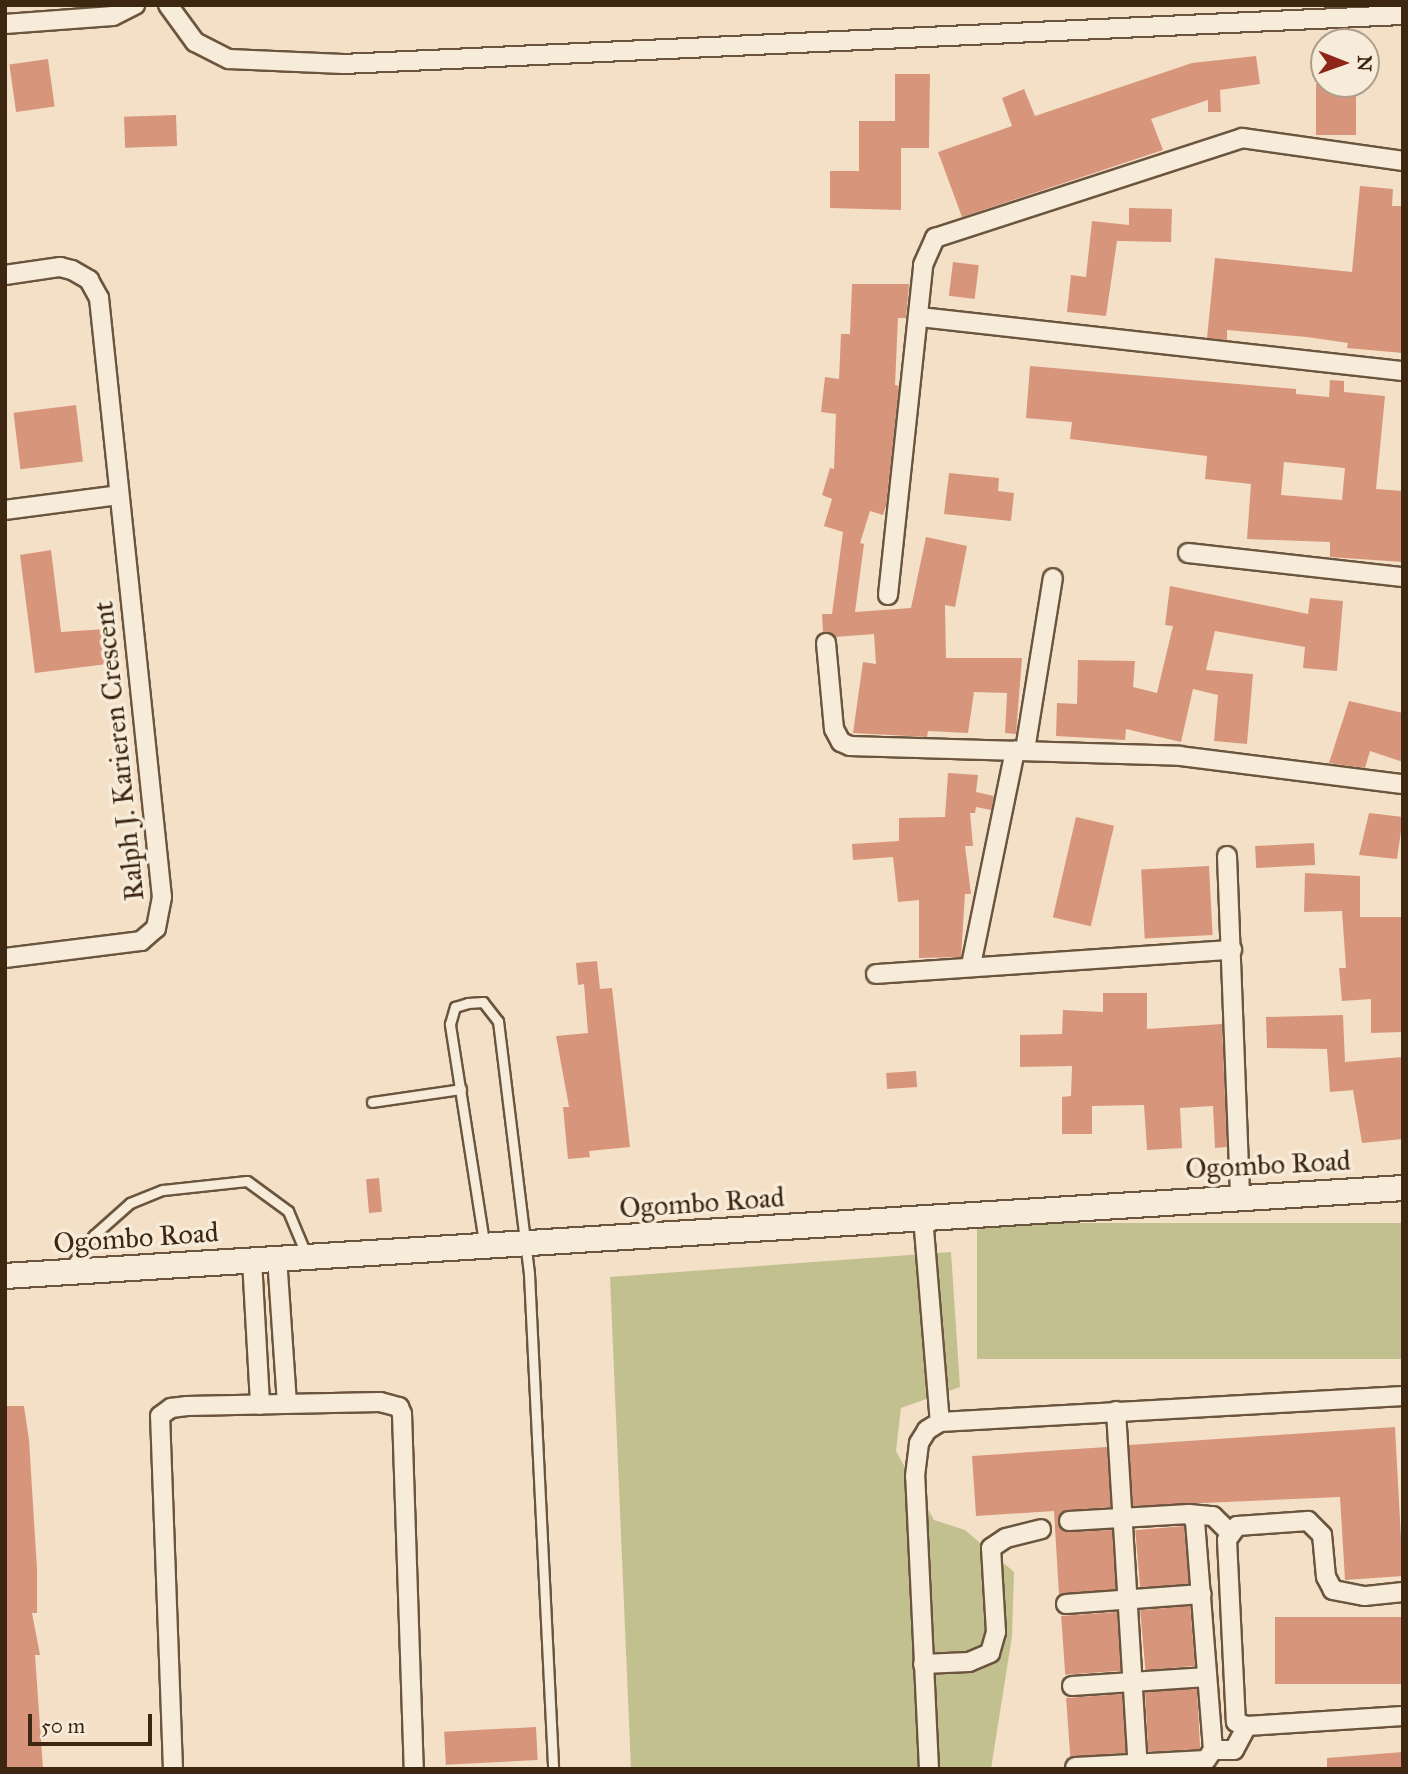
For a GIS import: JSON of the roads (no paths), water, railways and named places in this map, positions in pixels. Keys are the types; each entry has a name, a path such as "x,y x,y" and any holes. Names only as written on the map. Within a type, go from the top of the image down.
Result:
{"main road":[{"name":"Ogombo Road","path":"5,1276 277,1257 485,1248 1240,1196 1403,1188"}],"street":[{"path":"5,24 113,16 135,5"},
{"path":"168,5 195,42 229,59 343,64 1403,15"},
{"path":"888,595 920,317 923,265 935,238 1191,153 1250,138 1403,161"},
{"name":"Ralph J. Karieren Crescent","path":"5,275 60,268 80,273 93,285 99,298 161,913 156,928 141,941 5,958"},
{"path":"920,317 1403,371"},
{"path":"5,510 119,495"},
{"path":"1188,552 1403,577"},
{"path":"971,965 1020,750 1053,578"},
{"path":"826,643 834,729 845,745 1180,756 1403,784"},
{"path":"1227,856 1240,1196"},
{"path":"876,974 971,965 1232,950"},
{"path":"923,1217 940,1422"},
{"path":"277,1257 287,1404"},
{"path":"253,1260 260,1405"},
{"path":"929,1769 915,1466 921,1438 940,1422 1403,1396"},
{"path":"173,1769 160,1416 171,1408 380,1402 399,1407 402,1414 414,1769"},
{"path":"1116,1411 1138,1766"},
{"path":"1075,1768 1206,1760 1213,1750 1195,1521 1189,1514"},
{"path":"1069,1521 1189,1514 1213,1516 1230,1533"},
{"path":"1230,1533 1249,1524 1308,1521 1322,1535 1326,1577 1333,1590 1364,1596 1403,1592"},
{"path":"923,1664 969,1662 990,1653 996,1632 991,1548 1006,1538 1041,1530"},
{"path":"1230,1533 1226,1554 1233,1711 1236,1722 1247,1726 1403,1716"},
{"path":"1066,1604 1202,1594"},
{"path":"1072,1686 1207,1677"},
{"path":"1213,1750 1234,1749 1247,1726"}],"lane":[{"path":"485,1248 450,1024 455,1007 483,1002 498,1021 525,1245 553,1769"},
{"path":"372,1102 461,1089"},
{"path":"65,1272 94,1236 130,1203 163,1190 247,1181 288,1211 307,1256"}]}
